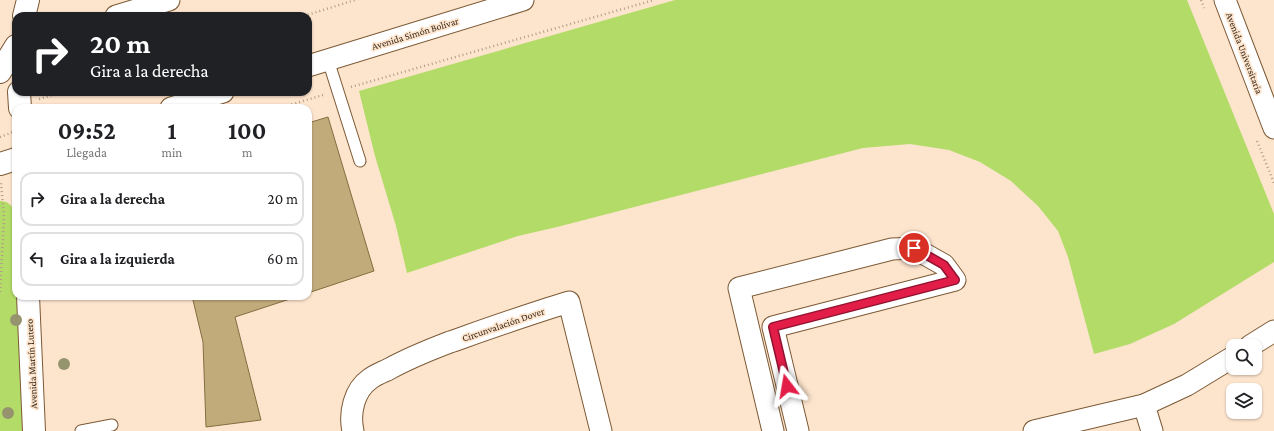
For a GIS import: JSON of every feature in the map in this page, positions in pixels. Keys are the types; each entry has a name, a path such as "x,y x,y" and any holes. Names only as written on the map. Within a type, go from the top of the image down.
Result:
{"main road":[{"path":"25,12 28,0"},
{"path":"0,72 12,52"},
{"path":"0,164 12,160"},
{"name":"Avenida Martín Lutero","path":"28,300 34,431"}],"street":[{"path":"129,12 169,0"},
{"name":"Avenida Simón Bolívar","path":"312,65 523,0"},
{"name":"Avenida Universitaria","path":"1225,0 1274,128"},
{"path":"184,104 210,96"},
{"path":"749,332 955,280 944,265 914,248 892,249 739,288 749,332 773,431"},
{"name":"Circunvalación Dover","path":"352,431 351,411 355,399 361,388 370,379 417,354 514,319 569,302 601,431"},
{"path":"773,327 798,431"},
{"path":"1261,339 1274,331"},
{"path":"1034,431 1144,405 1187,385 1226,361"},
{"path":"1144,405 1152,431"}],"lane":[{"path":"328,60 360,161"},
{"path":"81,431 112,425"}],"path":[{"path":"312,13 355,0"},
{"path":"294,104 654,0"},
{"path":"25,100 44,96"},
{"path":"0,137 12,132"},
{"path":"0,181 4,218 0,292"}],"green space":[{"path":"675,0 1187,0 1274,214 1274,262 1174,324 1130,344 1094,354 1068,257 1058,231 1038,206 1011,181 980,162 949,150 910,144 863,148 518,236 407,273 396,226 375,156 359,91"},
{"path":"0,201 9,204 12,207 12,300 19,300 25,431 0,431"}],"building":[{"path":"328,117 374,271 312,292 312,122"},
{"path":"193,300 287,300 235,317 261,420 206,427 203,342"}],"route":[{"path":"787,386 773,327 955,280 944,265 914,248"}]}
